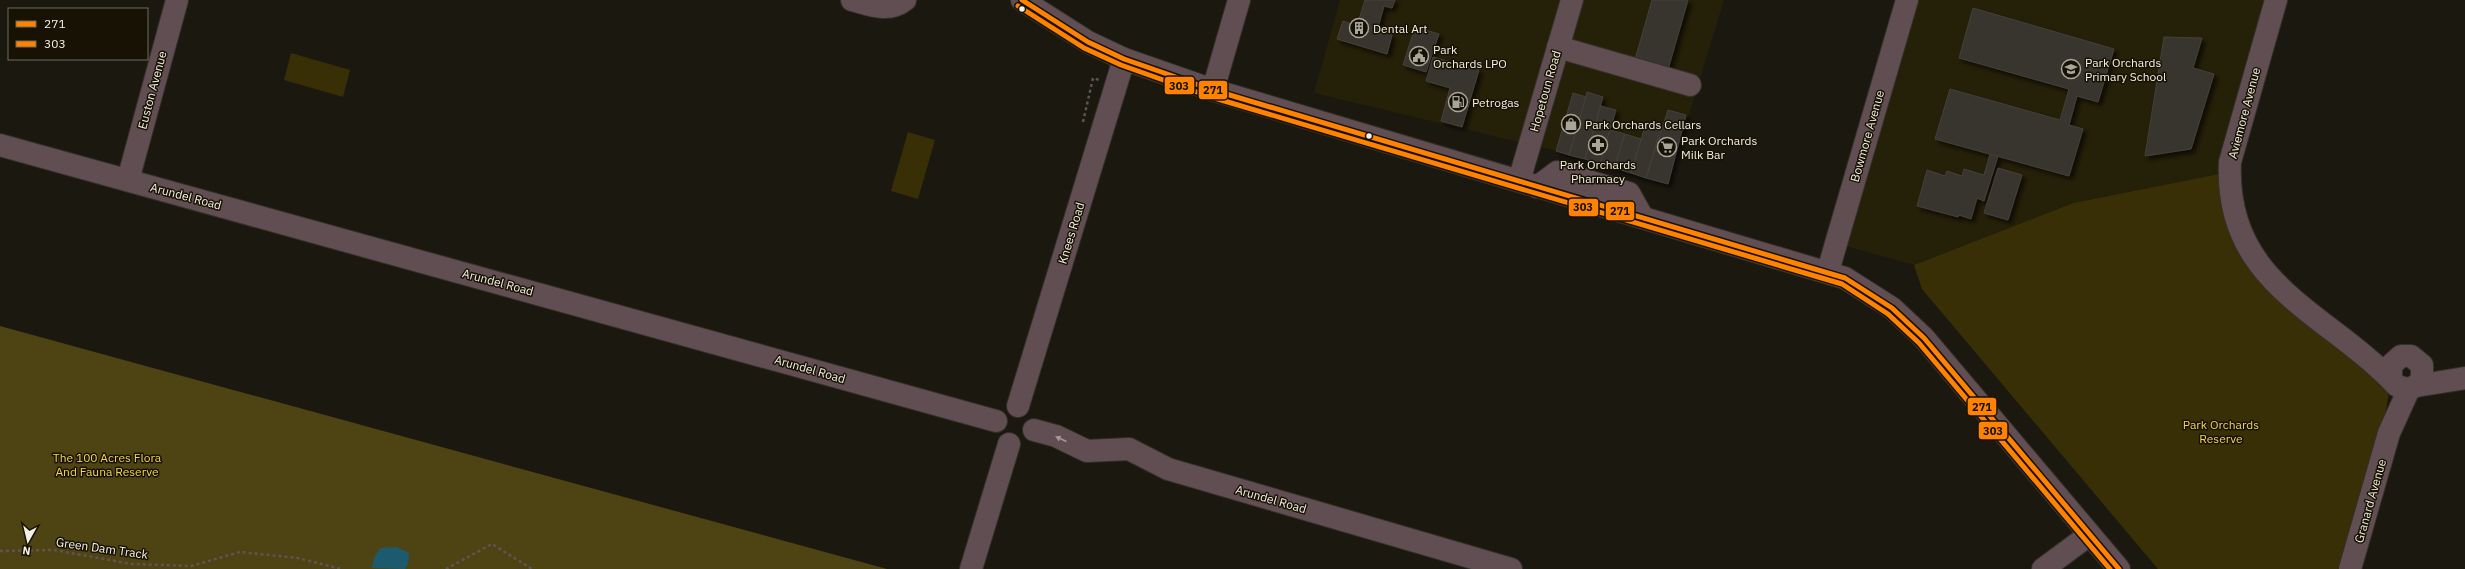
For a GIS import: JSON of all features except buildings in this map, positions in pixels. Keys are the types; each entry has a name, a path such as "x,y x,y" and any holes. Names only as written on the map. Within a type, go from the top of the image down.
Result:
{"street":[{"name":"Euston Avenue","path":"128,180 177,0"},
{"path":"852,0 884,8 900,4 905,0"},
{"path":"1022,0 1088,42 1124,59 1213,90 1642,218 1828,271 1876,296 1919,333 2119,569"},
{"path":"1213,90 1239,0"},
{"name":"Hopetoun Road","path":"1528,184 1558,47 1572,0"},
{"name":"Bowmore Avenue","path":"1828,271 1906,0"},
{"name":"Aviemore Avenue","path":"2276,0 2231,156 2229,180 2234,215 2248,248 2267,275 2304,309 2354,346 2405,378"},
{"path":"1558,47 1690,84"},
{"name":"Knees Road","path":"1018,406 1124,59"},
{"name":"Arundel Road","path":"0,145 996,421"},
{"path":"2405,378 2443,383 2464,378"},
{"name":"Granard Avenue","path":"2350,569 2405,378"},
{"path":"1018,406 1024,408 1033,417 1034,430 1027,441 1021,444 1009,444 999,437 995,426 996,421 1002,411 1018,406"},
{"name":"Arundel Road","path":"1034,430 1056,436 1087,451 1129,450 1168,469 1511,569"},
{"path":"971,569 1009,444"},
{"path":"2043,569 2089,535"}],"path":[{"path":"446,569 492,544 532,569"},
{"name":"Green Dam Track","path":"0,551 54,550 132,564 191,567 240,552 298,558 342,569"}],"shaded area":[{"path":"1340,0 1724,0 1668,184 1556,151 1314,93"},
{"name":"Park Orchards Primary School","path":"1916,0 2265,0 2225,138 2219,174 2073,203 1914,265 1845,246"}],"green space":[{"path":"291,53 350,70 343,97 284,80"},
{"path":"908,132 935,140 918,199 891,191"},
{"name":"Park Orchards Reserve","path":"2219,174 2221,198 2226,222 2237,248 2251,271 2289,310 2311,328 2378,375 2389,391 2386,410 2339,569 2158,569 1922,289 1914,265 2073,203"},
{"name":"The 100 Acres Flora And Fauna Reserve","path":"0,326 887,569 0,569"}],"water":[{"path":"397,547 409,553 408,564 405,569 372,568 374,558 380,548"}],"transit line":[{"name":"271","path":"1022,0 1088,42 1124,59 1213,90 1845,278 1892,308 1924,338 2119,569"},
{"name":"303","path":"1018,6 1084,48 1121,65 1211,97 1842,284 1888,314 1919,343 2110,569"}],"place":[{"name":"Dental Art","path":"1359,28"},
{"name":"Park Orchards LPO","path":"1419,56"},
{"name":"Park Orchards Primary School","path":"2071,69"},
{"name":"Petrogas","path":"1458,102"},
{"name":"Park Orchards Cellars","path":"1571,124"},
{"name":"Park Orchards Pharmacy","path":"1598,145"},
{"name":"Park Orchards Milk Bar","path":"1667,147"}]}
